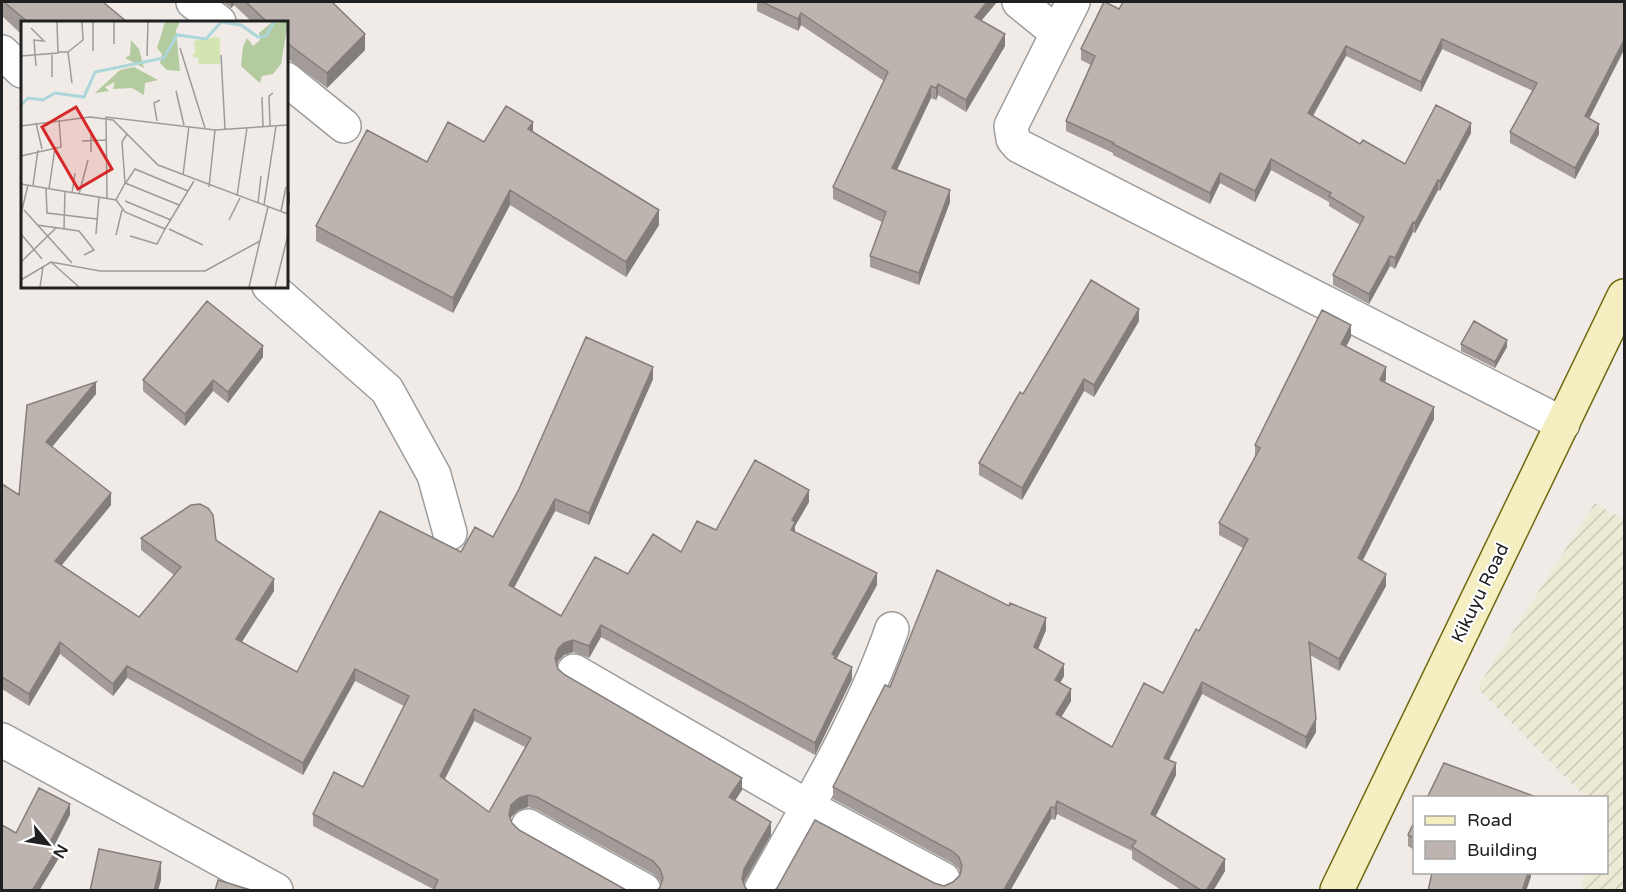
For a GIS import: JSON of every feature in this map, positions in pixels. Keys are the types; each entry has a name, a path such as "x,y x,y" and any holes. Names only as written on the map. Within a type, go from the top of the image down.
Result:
{"main road":[{"name":"Kikuyu Road","path":"1337,891 1624,296"}],"street":[{"path":"194,2 218,21"},
{"path":"1019,2 1056,32"},
{"path":"1073,2 1011,126 1013,139 1019,146 1563,424"},
{"path":"2,52 21,70"},
{"path":"288,81 344,126"},
{"path":"271,288 387,390 434,475 450,533"},
{"path":"761,891 863,704 892,629"},
{"path":"574,671 807,806 943,879"},
{"path":"2,740 276,891"},
{"path":"528,826 644,891"}],"shaded area":[{"path":"1595,503 1624,520 1624,890 1580,890 1586,874 1608,874 1608,796 1584,796 1477,688"}],"building":[{"path":"4,2 103,2 126,21 27,21"},
{"path":"246,2 332,2 365,34 327,73 288,43 288,21 266,21"},
{"path":"762,2 987,2 975,17 1005,34 966,100 938,84 936,88 931,86 892,168 950,190 919,273 870,256 886,212 833,187 888,72 801,13 798,19"},
{"path":"1104,2 1119,9 1123,2 1624,2 1624,40 1585,116 1599,124 1575,168 1510,132 1537,83 1442,39 1421,82 1346,46 1308,113 1360,144 1363,140 1405,164 1436,105 1471,123 1440,181 1438,180 1415,223 1413,222 1395,258 1390,256 1369,294 1333,275 1364,217 1329,196 1331,193 1271,159 1255,191 1220,173 1210,193 1066,121 1095,56 1081,49"},
{"path":"506,106 533,122 528,129 659,210 626,262 510,190 453,298 316,226 367,130 427,162 448,122 484,142"},
{"path":"1091,280 1139,309 1094,385 1084,379 1022,488 979,463 1020,392 1023,394"},
{"path":"207,301 263,346 228,392 213,380 185,414 143,380"},
{"path":"1322,310 1351,325 1341,344 1386,367 1380,380 1434,407 1358,558 1386,574 1339,659 1309,642 1316,719 1306,737 1202,682 1164,758 1176,763 1151,814 1225,859 1206,891 1202,891 1132,847 1136,841 1057,801 1055,808 1051,807 1003,891 774,891 815,820 934,883 944,886 953,882 960,875 962,866 959,857 952,851 833,787 885,685 890,687 937,570 1009,606 1010,603 1046,618 1034,647 1064,664 1055,680 1071,689 1056,714 1112,747 1144,683 1163,693 1196,629 1199,631 1248,539 1219,523 1260,448 1255,445"},
{"path":"1474,321 1507,340 1495,362 1461,344"},
{"path":"586,337 653,367 589,513 555,499 509,585 561,616 595,557 628,574 653,534 681,552 697,521 716,530 755,460 809,490 792,520 795,522 791,530 877,573 832,654 836,656 834,658 852,667 815,743 601,625 589,646 573,640 564,643 558,649 555,658 558,669 565,675 742,778 729,797 771,822 744,869 742,879 748,891 657,891 663,878 660,869 653,861 537,797 528,795 519,798 511,805 509,815 512,823 519,830 628,891 433,891 438,880 313,814 334,772 363,787 409,696 355,669 303,763 127,666 113,684 60,642 29,694 2,677 2,484 19,495 27,405 96,382 46,442 111,493 55,561 139,617 181,567 141,538 191,505 200,504 208,508 213,515 216,540 274,579 236,639 297,672 380,511 461,552 475,527 493,537 519,489","holes":["474,709 531,738 489,812 440,776"]},
{"path":"1444,763 1534,796 1428,796"},
{"path":"39,788 70,804 49,844 59,846 32,891 2,891 2,825 16,833"},
{"path":"1413,824 1413,838 1408,835"},
{"path":"99,849 161,862 154,891 90,891"},
{"path":"1432,874 1528,874 1522,891 1428,891"},
{"path":"218,880 254,891 215,891"}]}
